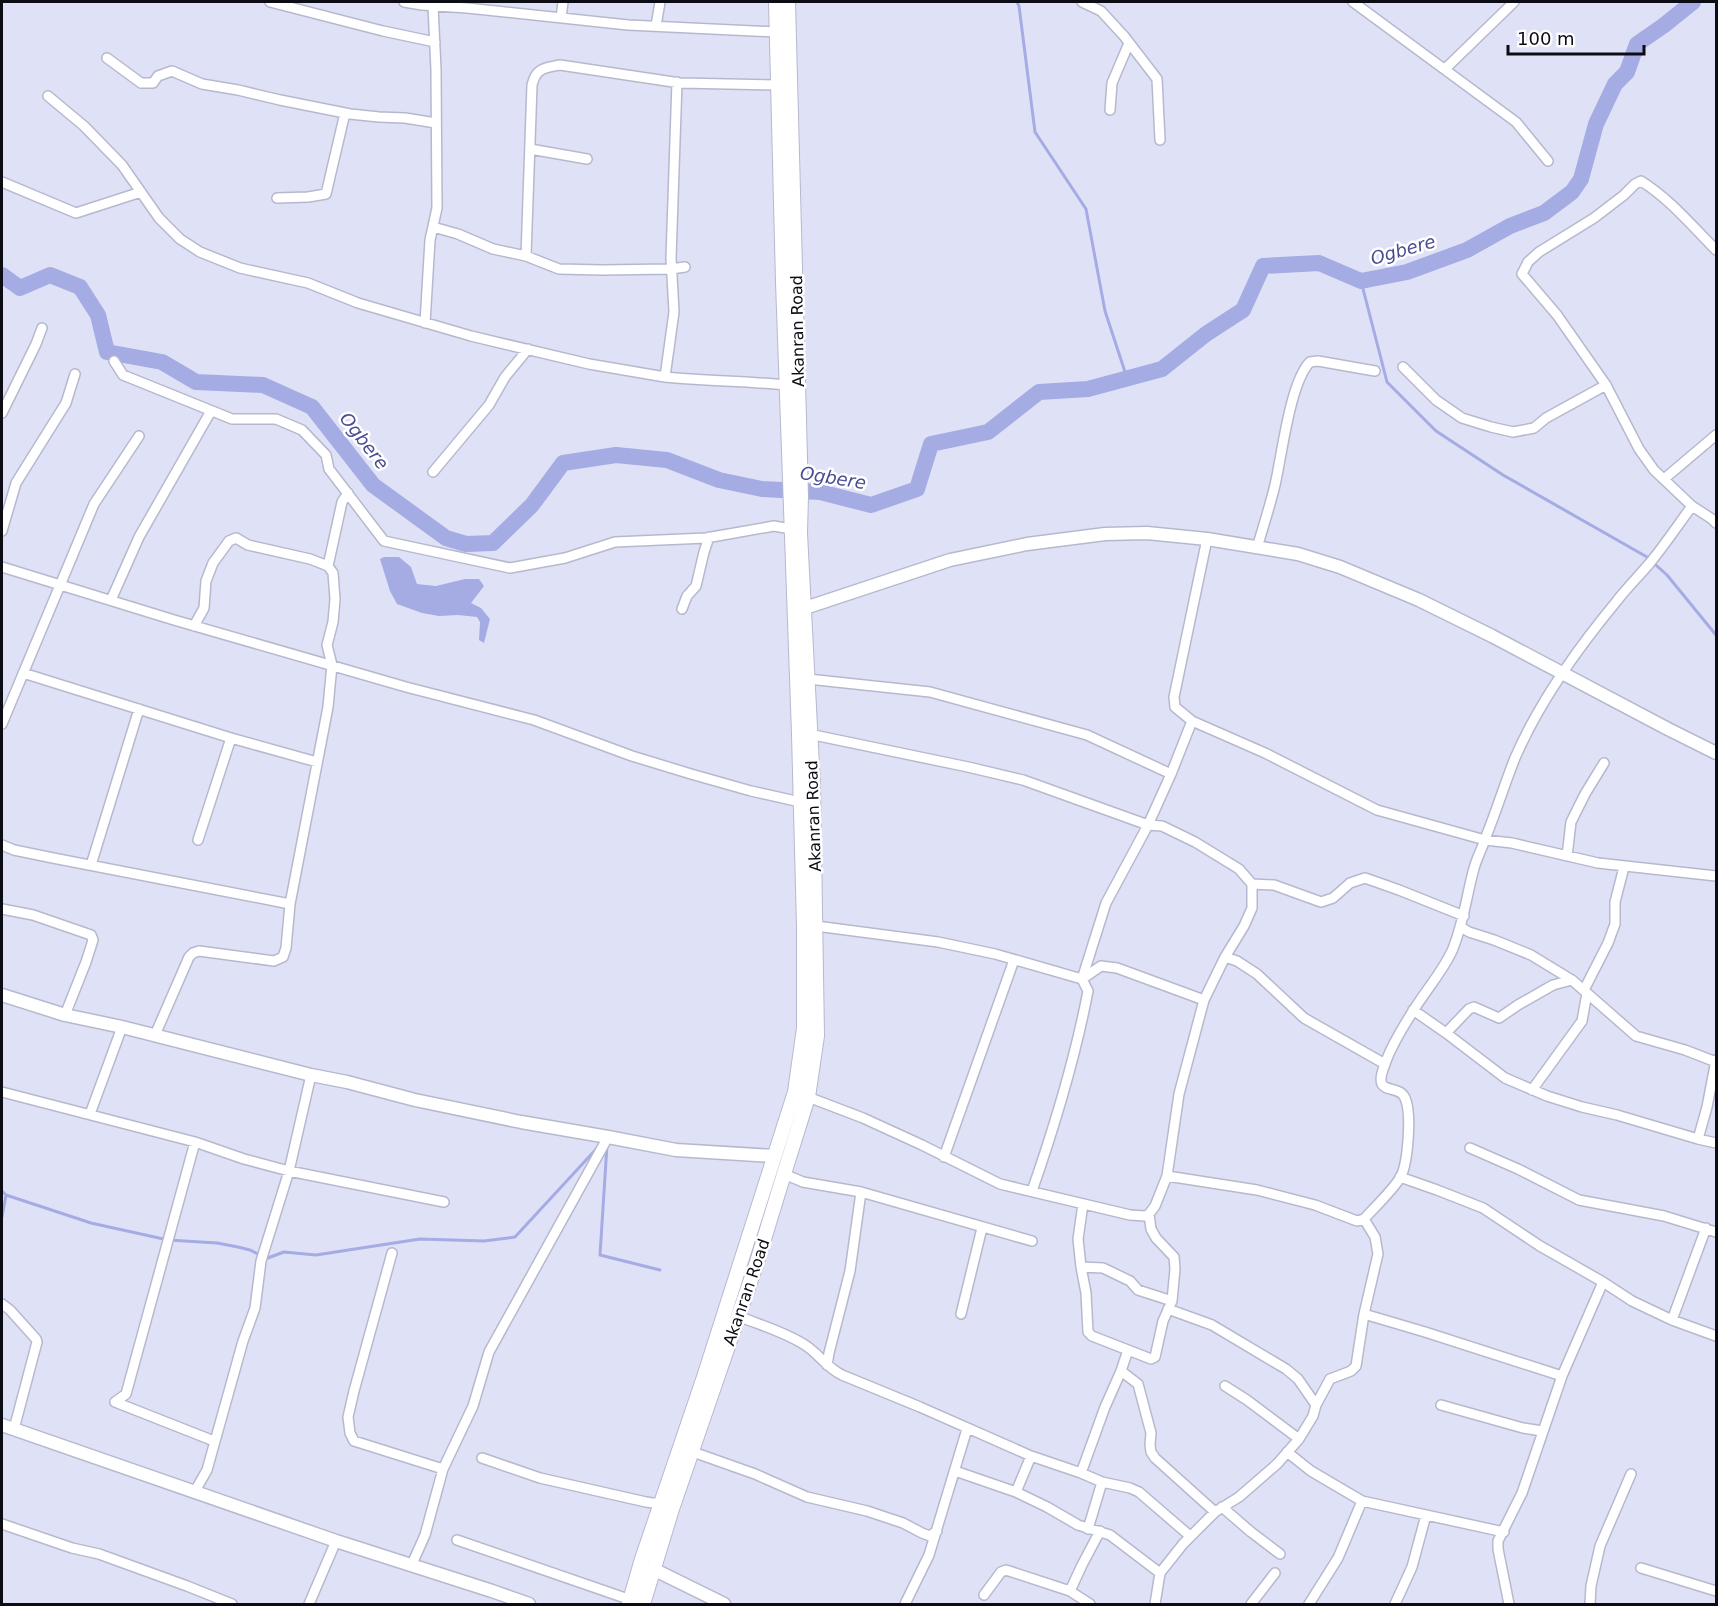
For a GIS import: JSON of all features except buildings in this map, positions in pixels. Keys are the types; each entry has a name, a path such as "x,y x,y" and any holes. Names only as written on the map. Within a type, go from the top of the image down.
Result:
{"main road":[{"name":"Akanran Road","path":"776,2 778,86 789,256 786,385 795,477"},
{"name":"Akanran Road","path":"634,1603 653,1569 757,1263 808,1097 818,1036 813,785 805,608 795,477 789,256 788,2"},
{"name":"Akanran Road","path":"634,1603 642,1559 704,1377 795,1092 800,1062 804,1028 804,926 791,530 796,496"},
{"path":"761,1197 776,1203"}],"street":[{"path":"270,2 301,5 383,31 435,42"},
{"path":"404,2 433,6 467,5 561,18 656,26 776,32"},
{"path":"561,18 563,2"},
{"path":"656,26 660,2"},
{"path":"1082,2 1101,11 1157,79 1160,140"},
{"path":"1353,2 1516,122 1548,161"},
{"path":"1445,69 1514,2"},
{"path":"425,323 430,240 437,208 433,6"},
{"path":"1110,110 1112,83 1129,43"},
{"path":"107,58 141,83 153,83 158,76 172,71 202,84 345,113 436,123"},
{"path":"526,256 532,85 534,76 541,69 560,65 677,82 778,86"},
{"path":"665,377 674,312 671,269 677,82"},
{"path":"48,96 84,126 122,165 159,218 180,239 200,252 240,268 308,283 358,303 471,336 589,364 665,377 786,385"},
{"path":"277,198 326,194 345,113"},
{"path":"530,149 587,159"},
{"path":"1716,250 1667,201 1641,181 1594,218 1539,252 1528,262 1522,274 1557,315 1606,385 1639,449 1654,470 1692,506 1716,523"},
{"path":"2,182 76,213 141,192"},
{"path":"433,227 458,234 493,249 526,256 559,268 671,269 684,267"},
{"path":"2,413 42,328"},
{"path":"433,472 489,405 505,377 528,349"},
{"path":"114,361 123,375 232,419 276,419 302,430 326,455 329,469 384,541 510,568 566,558 615,542 709,537 774,526 791,530"},
{"path":"1257,548 1275,487 1294,390 1305,367 1310,362 1318,361 1375,371"},
{"path":"1403,368 1436,400 1462,418 1513,432 1534,428 1546,418 1606,385"},
{"path":"2,531 16,483 66,403 75,374"},
{"path":"111,600 139,537 211,411"},
{"path":"1664,479 1716,435"},
{"path":"2,724 94,504 139,436"},
{"path":"328,566 342,502 348,493"},
{"path":"1167,1176 1257,1190 1315,1205 1358,1221 1364,1219 1400,1178 1408,1140 1407,1105 1405,1096 1382,1085 1381,1079 1385,1064 1413,1010 1451,953 1464,916 1473,870 1516,757 1541,706 1563,673 1692,506"},
{"path":"805,608 942,562 1027,544 1105,534 1148,533 1207,539 1298,554 1340,567 1419,600 1716,753"},
{"path":"682,609 687,596 696,586 709,537"},
{"path":"155,1035 189,957 193,953 200,951 274,961 283,957 290,904 327,707 332,665 327,645 333,622 335,599 333,573 328,566 310,559 248,545 236,538 229,541 213,563 207,581 204,608 194,626"},
{"path":"1207,539 1174,697 1175,707 1192,721 1265,753 1377,810 1485,840 1512,843 1598,863 1716,876"},
{"path":"2,567 194,626 406,687 534,720 632,756 751,791 800,802"},
{"path":"23,673 316,762"},
{"path":"808,679 930,692 1087,735 1171,774"},
{"path":"91,865 139,709"},
{"path":"1032,1191 1072,1067 1088,991 1082,979 1106,903 1148,825 1192,721"},
{"path":"808,1097 863,1118 1000,1184 1130,1215 1145,1216 1155,1206 1167,1176 1179,1094 1204,1000 1252,908 1252,884 1239,869 1195,842 1162,826 1148,825 1023,780 809,734"},
{"path":"198,840 231,738"},
{"path":"1567,856 1571,822 1604,763"},
{"path":"2,845 14,850 290,904"},
{"path":"1532,1090 1582,1021 1586,992 1615,924 1615,902 1624,867"},
{"path":"1252,884 1274,885 1321,902 1333,898 1350,883 1365,878 1464,916"},
{"path":"2,909 33,915 91,935 93,940 86,962 65,1015"},
{"path":"816,926 938,942 995,954 1082,979 1101,966 1117,968 1204,1000"},
{"path":"1461,927 1531,956 1572,980 1636,1036 1716,1061 1698,1139"},
{"path":"1225,957 1237,961 1257,974 1304,1018 1385,1064"},
{"path":"944,1157 1014,960"},
{"path":"1446,1033 1469,1009 1474,1007 1500,1018 1553,985 1572,980"},
{"path":"2,994 65,1015 347,1082 415,1101 676,1150 774,1156"},
{"path":"1585,1009 1600,1004"},
{"path":"1413,1010 1505,1078 1532,1090 1582,1107 1716,1143"},
{"path":"90,1114 122,1027"},
{"path":"195,1491 207,1470 243,1341 255,1308 261,1261 289,1171 311,1075"},
{"path":"2,1092 195,1142 289,1171 444,1202"},
{"path":"412,1564 425,1535 443,1469 473,1406 489,1352 608,1137"},
{"path":"195,1142 126,1394 115,1402 214,1441"},
{"path":"1470,1148 1579,1200 1664,1216 1716,1232"},
{"path":"784,1174 803,1182 861,1192 1032,1241"},
{"path":"1400,1178 1483,1208 1540,1246 1604,1282 1632,1301 1672,1320 1716,1336"},
{"path":"827,1365 850,1271 861,1192"},
{"path":"1083,1204 1078,1239 1086,1293 1088,1332 1092,1336 1151,1359 1155,1357 1163,1321 1170,1305 1175,1269 1174,1257 1156,1238 1151,1229 1149,1214"},
{"path":"1155,1605 1160,1573 1190,1536 1218,1510 1239,1497 1277,1464 1299,1439 1313,1416 1316,1405 1330,1379 1351,1371 1356,1366 1364,1314 1378,1254 1375,1237 1364,1219"},
{"path":"961,1314 982,1228"},
{"path":"1672,1320 1706,1228"},
{"path":"392,1253 354,1391 348,1417 350,1433 354,1441 443,1469"},
{"path":"1081,1267 1103,1268 1131,1281 1138,1290 1212,1325 1286,1369 1298,1379 1316,1405"},
{"path":"1509,1605 1498,1541 1522,1493 1562,1376 1604,1282"},
{"path":"2,1304 10,1310 37,1342 8,1427 147,1477 195,1491 529,1605"},
{"path":"1364,1314 1562,1376"},
{"path":"738,1316 806,1345 832,1371 1030,1456 1102,1482 1139,1492 1190,1536"},
{"path":"1081,1473 1128,1350"},
{"path":"1121,1371 1138,1384 1151,1433 1151,1452 1155,1458 1218,1510 1280,1554"},
{"path":"1225,1386 1299,1439"},
{"path":"1441,1405 1523,1428 1542,1431"},
{"path":"905,1605 929,1555 967,1429"},
{"path":"693,1452 755,1474 807,1497 867,1511 903,1523 930,1536 937,1531"},
{"path":"1287,1452 1311,1471 1362,1501 1504,1532"},
{"path":"1016,1492 1030,1456"},
{"path":"482,1458 540,1478 660,1504"},
{"path":"955,1471 1016,1492 1078,1525 1115,1538 1160,1573"},
{"path":"1590,1605 1591,1586 1600,1546 1631,1474"},
{"path":"1088,1529 1102,1482"},
{"path":"1309,1605 1338,1558 1362,1501"},
{"path":"1395,1605 1412,1567 1426,1515"},
{"path":"2,1524 72,1548 99,1554 232,1605"},
{"path":"1071,1591 1100,1531"},
{"path":"456,1540 634,1603"},
{"path":"309,1605 336,1541"},
{"path":"1641,1568 1716,1591"},
{"path":"653,1569 724,1605"},
{"path":"984,1595 1001,1572 1012,1570 1071,1591 1090,1605"},
{"path":"1251,1605 1275,1573"}],"water":[{"path":"399,557 411,567 417,584 436,586 465,579 479,579 484,586 471,603 481,608 490,619 484,643 479,640 480,622 477,617 439,616 397,604 390,591 380,559"}],"waterway":[{"path":"1017,2 1035,132 1086,209 1105,311 1127,378"},
{"name":"Ogbere","path":"2,275 20,288 50,275 80,287 98,315 107,352 162,362 196,382 263,385 312,407 373,485 446,538 466,544 493,543 532,505 563,463 616,455 667,460 719,480 762,489 820,492 871,505 917,489 931,444 988,432 1039,392 1088,389 1162,369 1206,334 1243,310 1263,266 1319,263 1361,281 1407,272 1467,250 1510,226 1544,213 1572,192 1581,179 1596,124 1615,84 1627,72 1637,44 1693,2"},
{"path":"1361,281 1387,382 1436,431 1503,475 1647,557 1667,575 1716,635"},
{"path":"607,1145 600,1255 660,1270"},
{"path":"265,1259 284,1252 316,1255 420,1239 484,1241 515,1237 599,1146"},
{"path":"2,1191 6,1195 91,1223 168,1240 217,1243 238,1247 258,1254 260,1259"},
{"path":"2,1217 6,1195"}]}
